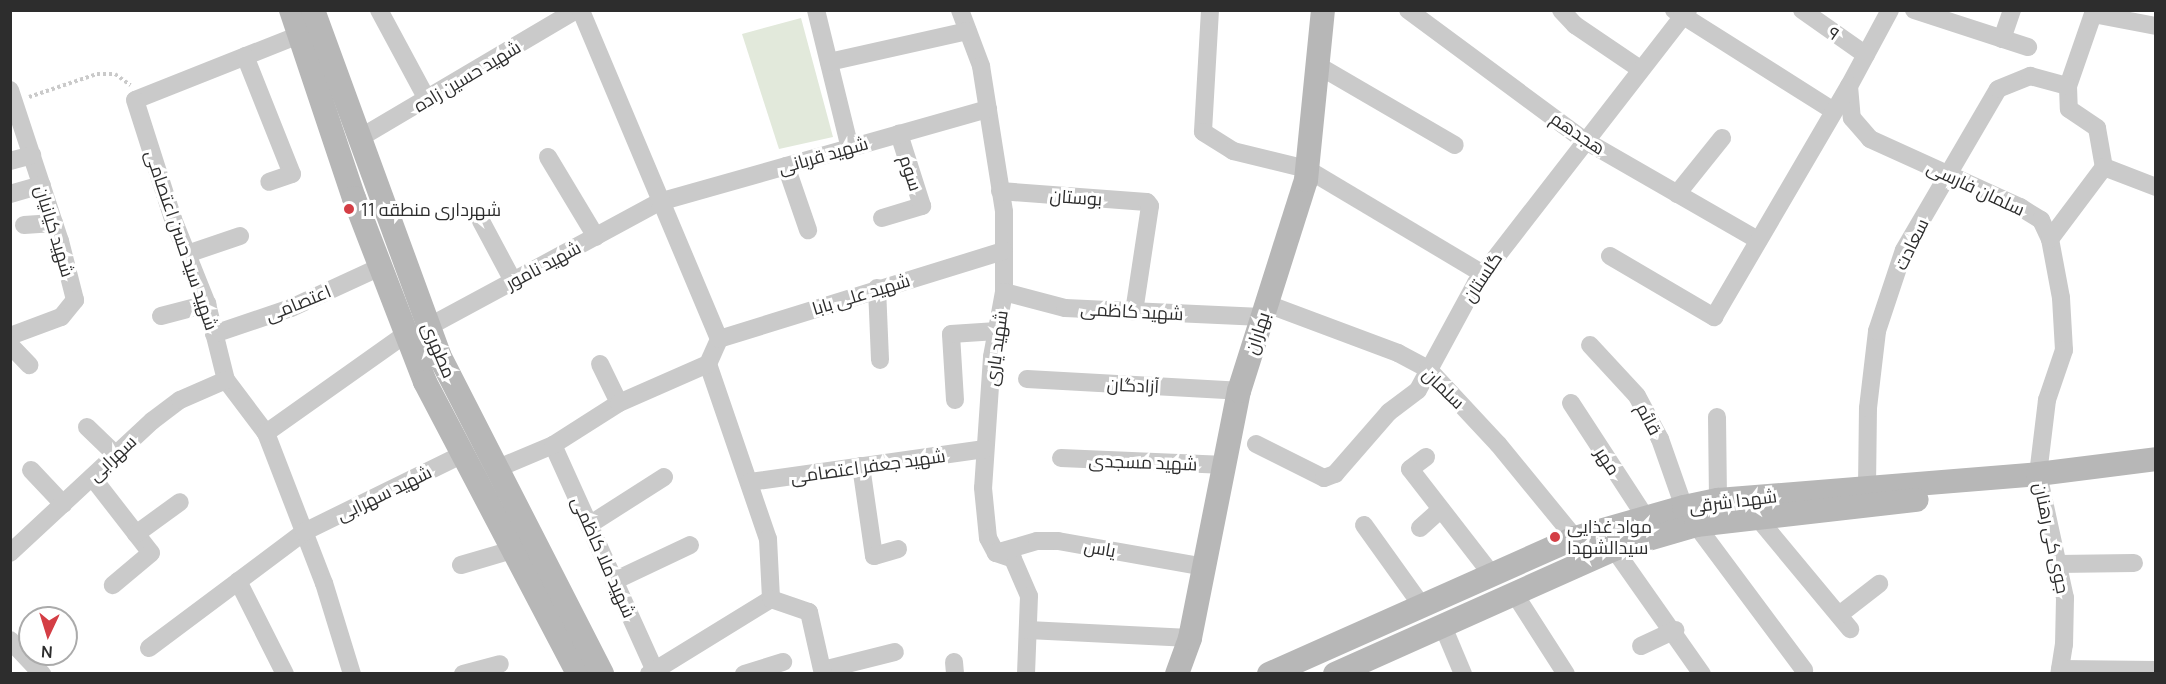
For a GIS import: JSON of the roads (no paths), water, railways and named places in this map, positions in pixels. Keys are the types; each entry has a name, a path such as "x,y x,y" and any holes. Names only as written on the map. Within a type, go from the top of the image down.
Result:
{"main road":[{"name":"مطهری","path":"291,10 380,267 495,469 602,674"},
{"name":"مطهری","path":"313,10 358,139 417,331 425,381 578,674"},
{"name":"بهاران","path":"1185,660 1206,567 1239,391 1307,169 1323,10"},
{"name":"شهدا شرقی","path":"1269,674 1575,538 1646,518 1756,517 2039,482 2156,459"},
{"name":"شهدا شرقی","path":"1335,674 1442,624 1690,516 1718,500 1867,488 2039,482 2156,474"}],"street":[{"path":"379,10 428,101"},
{"name":"شهید حسین زاده","path":"358,139 428,101 576,10"},
{"path":"495,469 554,445 619,403 708,364 719,339 659,202 581,10"},
{"path":"816,10 850,148"},
{"path":"1210,10 1203,132 1233,151 1307,169 1483,274"},
{"name":"هجدهم","path":"1408,10 1584,140 1758,240"},
{"path":"1426,24 1439,10"},
{"path":"1561,10 1575,25 1640,69"},
{"name":"۹","path":"1802,10 1866,55"},
{"path":"1610,256 1711,317 1849,86 1890,10"},
{"path":"1914,10 1939,14 2028,47"},
{"path":"2002,39 2012,10"},
{"path":"1682,13 1834,111"},
{"name":"گلستان","path":"1256,444 1324,478 1335,474 1389,412 1418,390 1483,274 1682,13"},
{"path":"2050,238 2104,167 2097,128 2069,109 2068,86 2093,14 2156,26"},
{"path":"829,62 968,17"},
{"name":"شهید یاری","path":"968,17 981,66 988,109 1000,191 1004,251 1004,292 997,332 983,488 988,538 996,553"},
{"path":"269,182 292,174 245,56 299,35"},
{"name":"شهید سید حسن اعتصامی","path":"245,56 135,100 187,254 207,304 226,380 266,434 304,532 352,674"},
{"path":"1319,66 1455,145"},
{"name":"سعادت","path":"1867,488 1868,408 1877,331 1904,250 1998,89 2030,76 2068,86"},
{"name":"سلمان فارسی","path":"1849,86 1852,118 1870,139 2042,220 2050,238 2061,298 2064,350 2045,409 2039,482"},
{"name":"شهید کیانیان","path":"10,336 61,317 75,300 54,223 12,96"},
{"name":"شهید قربانی","path":"659,202 988,109"},
{"name":"سوم","path":"882,218 922,206 899,134"},
{"path":"1677,194 1722,138"},
{"path":"10,161 32,155"},
{"path":"548,157 596,237"},
{"path":"786,166 808,230"},
{"path":"2104,167 2156,187"},
{"path":"10,194 42,185"},
{"name":"بوستان","path":"1000,191 1148,202 1150,206 1134,312"},
{"name":"شهید نامور","path":"266,434 417,331 659,202"},
{"path":"481,221 513,281"},
{"path":"24,225 54,223"},
{"path":"187,254 240,236"},
{"name":"شهید علی بابا","path":"719,339 877,288 1004,251"},
{"name":"اعتصامی","path":"214,334 291,308 380,267"},
{"path":"877,288 880,360"},
{"name":"شهید کاظمی","path":"1004,292 1065,308 1134,312 1264,310"},
{"path":"161,316 207,304"},
{"name":"سلمان","path":"1264,310 1398,353 1428,369 1498,444 1575,538"},
{"path":"955,399 951,334 997,332"},
{"path":"10,345 29,365"},
{"name":"قائم","path":"1590,345 1637,396 1660,439 1690,516 1804,670"},
{"path":"600,364 619,403"},
{"path":"708,364 768,539 771,599"},
{"name":"آزادگان","path":"1027,379 1239,391"},
{"name":"سهرابی","path":"10,553 116,454 180,400 226,380"},
{"name":"مهر","path":"1571,403 1646,518"},
{"path":"1718,417 1718,500"},
{"path":"87,427 116,454"},
{"name":"شهید ملا کاظمی","path":"554,445 615,581 651,671"},
{"name":"شهید جعفر اعتصامی","path":"750,482 985,449"},
{"name":"شهید سهرابی","path":"149,648 304,532 463,454"},
{"path":"1426,457 1410,469 1493,576"},
{"name":"شهید مسجدی","path":"1061,459 1226,465"},
{"path":"861,466 874,556 898,549"},
{"path":"31,470 63,504"},
{"path":"92,477 151,553 113,585"},
{"path":"589,525 664,477"},
{"name":"جوی کی رهنان","path":"2039,482 2065,598 2059,671"},
{"path":"136,534 180,502"},
{"path":"1420,528 1441,509"},
{"path":"1756,517 1845,622 1879,584"},
{"path":"1364,525 1422,606"},
{"name":"یاس","path":"996,553 1037,541 1058,541 1206,567"},
{"path":"615,581 690,545"},
{"path":"1614,549 1675,630 1702,674"},
{"path":"461,565 512,550"},
{"path":"996,553 1013,559 1029,596 1028,630 1021,671"},
{"path":"2058,564 2134,562"},
{"path":"238,582 285,674"},
{"path":"1514,593 1566,674"},
{"path":"651,671 771,599 809,612 823,672 895,652"},
{"path":"1442,624 1463,674"},
{"path":"1028,630 1185,660"},
{"path":"1641,646 1675,630"},
{"path":"10,640 42,674"},
{"path":"744,674 783,662"},
{"path":"463,674 500,664"},
{"path":"2059,671 2156,670"}],"place":[{"name":"شهرداری منطقه 11","path":"349,209"},
{"name":"مواد غذایی سیدالشهدا","path":"1555,537"}]}
